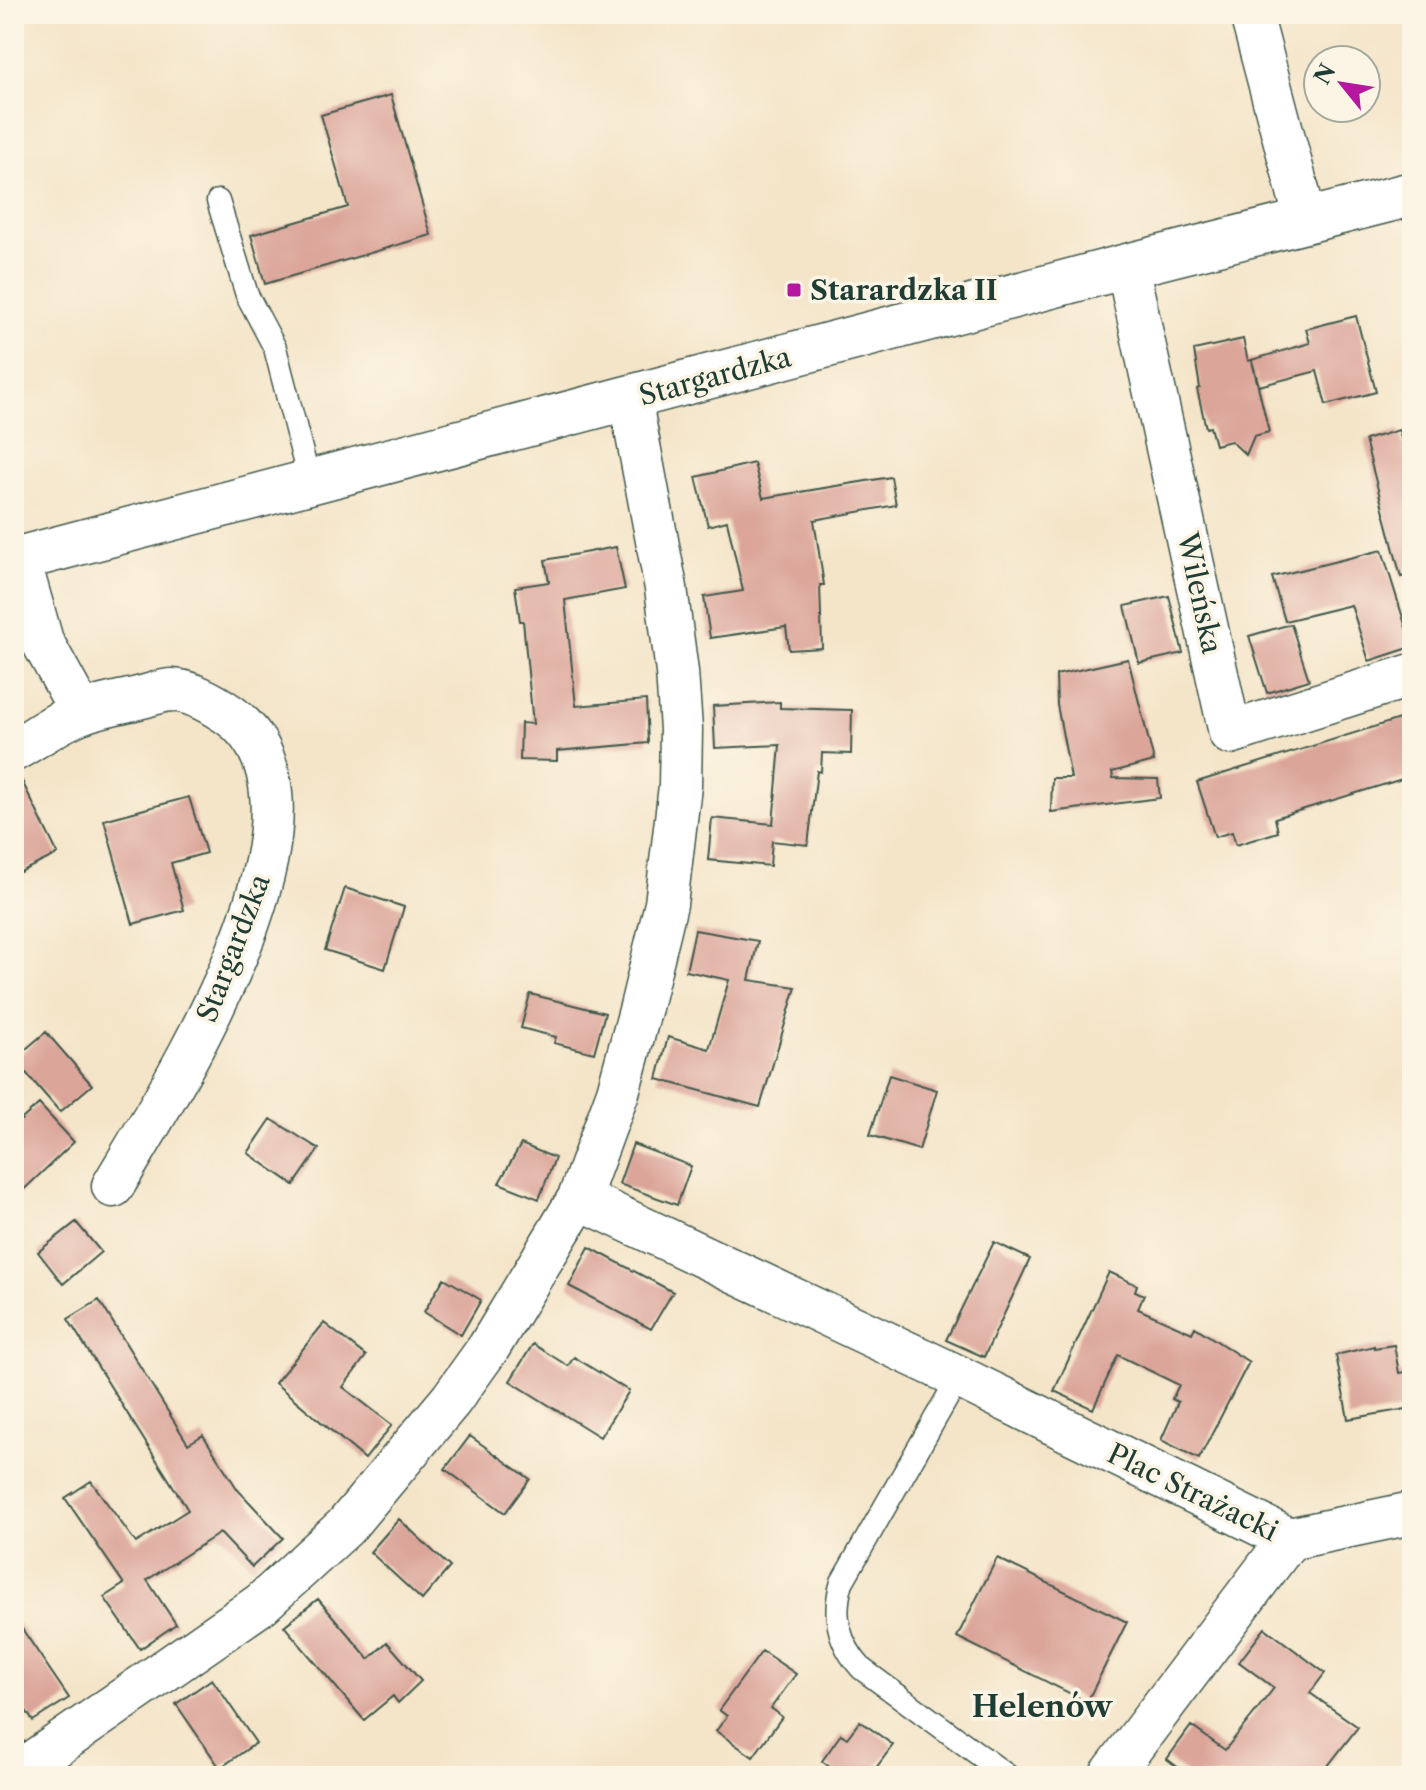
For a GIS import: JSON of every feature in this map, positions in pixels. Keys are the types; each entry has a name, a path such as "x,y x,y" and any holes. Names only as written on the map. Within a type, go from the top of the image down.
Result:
{"street":[{"path":"1251,14 1306,221"},
{"name":"Stargardzka","path":"81,712 42,641 16,560 1127,266 1412,194"},
{"name":"Wileńska","path":"1127,266 1230,733 1412,675"},
{"path":"14,1775 261,1604 345,1527 408,1454 482,1358 579,1198 618,1092 645,992 666,904 680,786 681,729 677,672 666,588 630,398"},
{"name":"Stargardzka","path":"14,750 81,712 171,690 206,700 237,718 261,753 271,789 272,834 267,861 237,953 192,1051 113,1186"},
{"name":"Plac Strażacki","path":"579,1198 959,1377 1289,1539 1110,1776"},
{"path":"1289,1539 1412,1513"}],"lane":[{"path":"218,201 247,295 275,348 310,484"},
{"path":"959,1377 842,1582 836,1613 847,1649 862,1669 1008,1776"}],"building":[{"path":"391,95 431,235 265,284 251,235 348,207 321,115"},
{"path":"1356,316 1376,392 1326,405 1317,371 1259,386 1252,361 1269,432 1254,436 1246,455 1231,441 1215,445 1210,427 1206,428 1197,389 1200,388 1194,350 1243,339 1248,361 1310,343 1306,329"},
{"path":"1399,430 1412,480 1412,575 1401,577 1365,440"},
{"path":"754,463 763,498 891,477 896,505 814,520 824,585 820,585 822,648 789,650 786,627 710,638 704,597 743,591 727,521 708,526 696,477"},
{"path":"616,547 625,589 565,600 576,706 646,700 648,743 557,751 557,761 520,760 521,723 533,724 523,621 520,621 515,587 549,582 545,560"},
{"path":"1382,550 1412,647 1369,661 1351,605 1285,621 1272,577"},
{"path":"1169,596 1183,653 1139,663 1125,606"},
{"path":"1291,624 1309,680 1267,693 1249,636"},
{"path":"1128,659 1154,761 1112,772 1113,778 1158,779 1160,798 1051,812 1052,778 1071,778 1057,705 1056,675"},
{"path":"780,702 780,708 852,710 851,754 822,753 808,845 772,841 770,866 708,860 712,818 773,824 780,745 715,748 713,706"},
{"path":"1412,715 1412,776 1275,818 1278,832 1236,845 1232,832 1215,837 1197,782"},
{"path":"18,773 58,854 14,875 14,774"},
{"path":"189,797 206,853 171,863 184,910 133,924 104,820"},
{"path":"345,888 404,907 385,969 325,950"},
{"path":"695,930 758,941 749,980 796,987 760,1107 657,1079 668,1037 709,1049 729,980 686,971"},
{"path":"530,994 605,1013 594,1053 554,1043 556,1037 521,1028"},
{"path":"46,1032 92,1085 60,1112 14,1059"},
{"path":"889,1075 937,1090 919,1150 870,1135"},
{"path":"39,1104 74,1142 14,1199 14,1126"},
{"path":"271,1119 319,1149 294,1185 248,1153"},
{"path":"521,1144 555,1158 539,1199 499,1183"},
{"path":"633,1144 691,1166 677,1205 619,1184"},
{"path":"76,1222 101,1252 63,1284 38,1252"},
{"path":"994,1242 1030,1259 984,1357 946,1340"},
{"path":"589,1247 673,1292 651,1329 569,1286"},
{"path":"1109,1272 1137,1285 1135,1291 1144,1295 1138,1309 1192,1333 1195,1327 1249,1362 1199,1459 1161,1440 1178,1402 1172,1399 1179,1385 1118,1355 1093,1409 1054,1391"},
{"path":"444,1278 481,1300 461,1335 424,1312"},
{"path":"99,1300 188,1444 203,1435 238,1490 283,1538 252,1567 220,1533 147,1580 176,1624 140,1649 104,1597 124,1584 65,1498 91,1481 136,1543 188,1510 68,1319"},
{"path":"324,1323 366,1356 343,1387 392,1425 365,1459 275,1383"},
{"path":"533,1344 568,1366 574,1357 629,1391 600,1437 510,1381"},
{"path":"1394,1345 1399,1373 1412,1371 1412,1408 1348,1419 1336,1355 1374,1346"},
{"path":"470,1436 530,1479 505,1513 445,1469"},
{"path":"399,1519 450,1567 422,1600 370,1552"},
{"path":"997,1558 1127,1622 1087,1702 957,1637"},
{"path":"318,1599 369,1659 387,1642 421,1681 398,1703 393,1696 364,1720 284,1626"},
{"path":"14,1617 69,1698 33,1721 14,1693"},
{"path":"1265,1628 1325,1673 1310,1693 1358,1727 1320,1776 1189,1776 1167,1759 1191,1726 1225,1750 1274,1688 1239,1662"},
{"path":"762,1651 796,1674 771,1708 782,1717 753,1757 716,1731 727,1716 719,1710"},
{"path":"212,1679 256,1743 220,1768 176,1704"},
{"path":"860,1721 893,1745 870,1776 841,1776 822,1761 841,1734 847,1738"}],"place":[{"name":"Starardzka II","path":"794,290"}],"district":[{"name":"Helenów","path":"1042,1707"}]}
